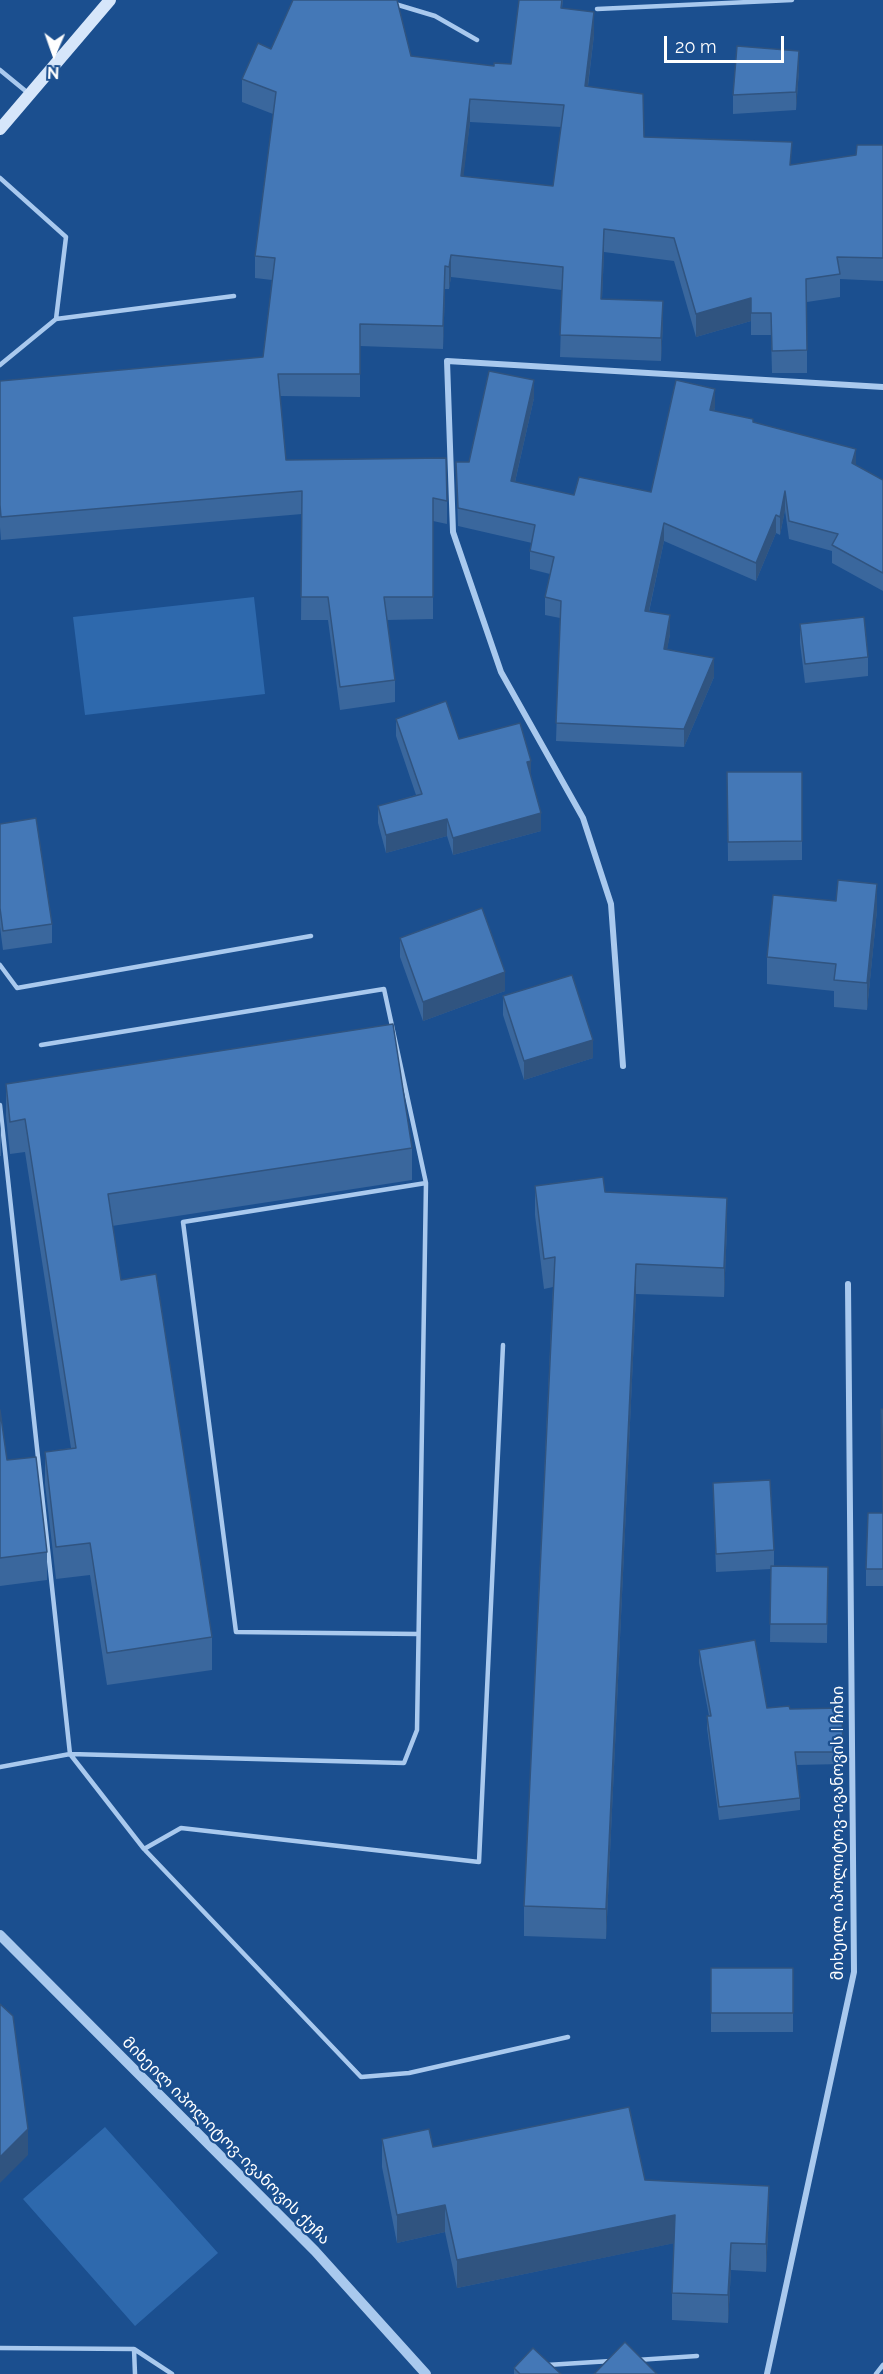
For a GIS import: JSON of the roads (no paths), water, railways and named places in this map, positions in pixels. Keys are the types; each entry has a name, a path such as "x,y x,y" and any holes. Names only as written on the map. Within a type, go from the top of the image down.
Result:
{"main road":[{"path":"0,129 104,2"}],"street":[{"path":"623,1066 611,904 583,818 501,672 453,532 447,361 883,387"},
{"name":"მიხეილ იპოლიტოვ-ივანოვის I ჩიხი","path":"767,2374 855,1972 848,1284"},
{"name":"მიხეილ იპოლიტოვ-ივანოვის ქუჩა","path":"0,1935 315,2251 426,2374"}],"lane":[{"path":"597,9 792,0"},
{"path":"393,3 435,15 477,40"},
{"path":"0,70 30,94"},
{"path":"0,178 66,237 56,319"},
{"path":"0,365 56,319 234,296"},
{"path":"0,965 17,988 311,936"},
{"path":"0,1767 70,1754 404,1763 417,1730 426,1184 384,989 41,1045"},
{"path":"0,1106 70,1754 144,1849 361,2077 409,2073 568,2037"},
{"path":"418,1634 236,1632 183,1222 426,1184"},
{"path":"144,1849 181,1828 479,1862 503,1344"},
{"path":"0,2348 134,2349 172,2374"},
{"path":"134,2349 135,2374"},
{"path":"625,2360 697,2356"},
{"path":"542,2366 613,2361"},
{"path":"876,2374 883,2365"}]}
